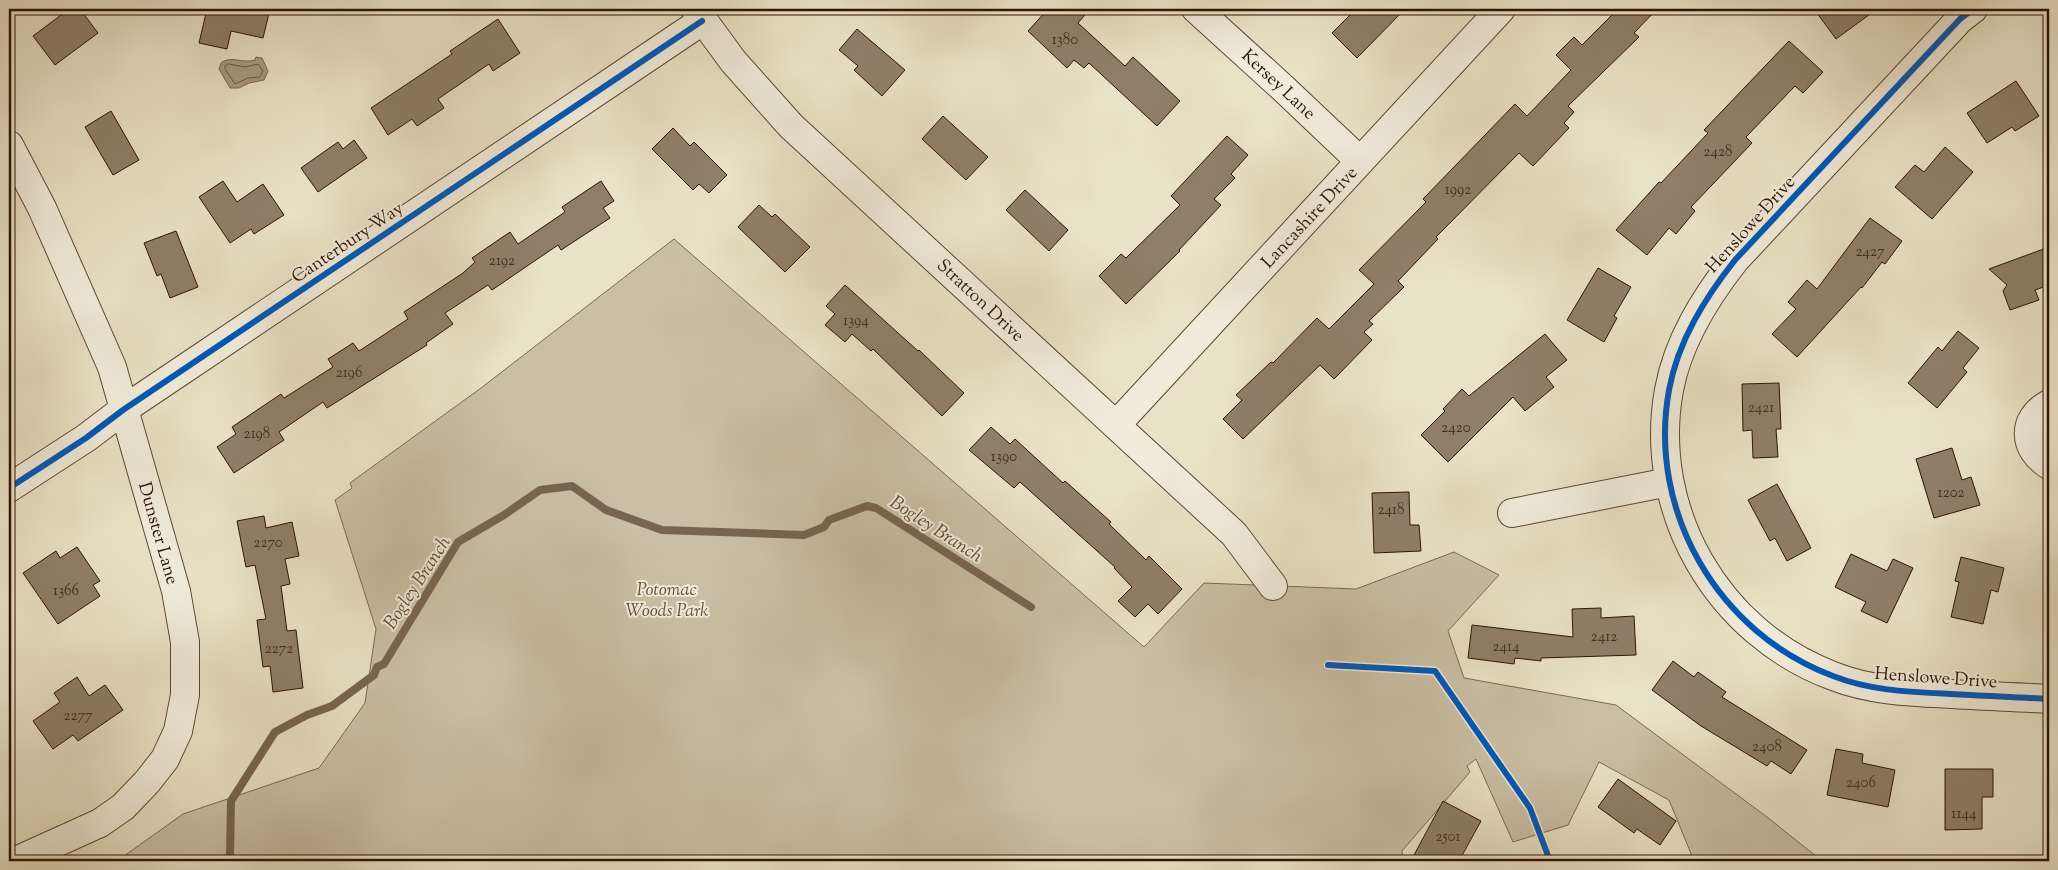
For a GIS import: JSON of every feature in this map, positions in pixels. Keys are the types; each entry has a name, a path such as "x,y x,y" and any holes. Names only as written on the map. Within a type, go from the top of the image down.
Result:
{"street":[{"name":"Kersey Lane","path":"1196,9 1360,161"},
{"name":"Lancashire Drive","path":"1116,425 1501,9"},
{"name":"Henslowe Drive","path":"1973,9 1953,27 1742,253 1714,287 1697,315 1682,349 1670,389 1665,428 1668,482 1682,526 1703,568 1732,608 1753,630 1778,649 1804,665 1865,686 1899,692 2049,699"},
{"name":"Canterbury Way","path":"9,488 86,438 123,410 698,15"},
{"name":"Stratton Drive","path":"698,15 739,68 791,126 1234,534 1273,586"},
{"name":"Dunster Lane","path":"9,145 42,208 112,366 176,591 185,642 185,694 178,730 165,758 147,782 123,807 92,827 16,861"},
{"path":"2049,404 2041,408 2033,417 2029,428 2032,450 2039,459 2049,465"},
{"path":"1512,513 1668,482"}],"green space":[{"name":"Potomac Woods Park","path":"674,239 1144,647 1204,583 1356,589 1454,552 1499,575 1448,631 1464,678 1616,705 1767,817 1822,861 1694,861 1669,800 1599,762 1568,825 1513,842 1476,759 1467,766 1470,772 1402,851 1403,861 117,861 183,814 319,768 365,703 376,629 335,500 352,488 350,483 481,388"}],"water":[{"path":"256,57 262,58 268,71 264,80 249,83 239,88 230,88 219,69 221,63 229,60 251,61 255,60"}],"building":[{"path":"69,9 80,9 98,33 55,65 33,36"},
{"path":"207,9 270,9 263,38 231,31 227,49 199,43"},
{"path":"1048,9 1090,9 1078,23 1125,66 1133,57 1180,101 1157,126 1089,63 1084,68 1074,60 1067,68 1028,31"},
{"path":"1356,9 1405,9 1357,58 1332,33"},
{"path":"1618,9 1657,9 1634,33 1639,37 1568,106 1574,112 1564,123 1569,128 1533,166 1519,153 1436,237 1438,239 1398,281 1404,287 1369,321 1373,324 1364,332 1372,340 1334,379 1320,365 1243,439 1223,419 1242,400 1236,395 1271,362 1273,363 1317,318 1329,329 1374,284 1359,270 1426,202 1423,199 1515,104 1527,116 1571,70 1556,55 1574,37 1582,45"},
{"path":"1814,9 1877,9 1836,39"},
{"path":"498,19 520,53 493,71 489,64 438,99 444,108 417,126 412,119 388,135 371,108 452,54 450,51"},
{"path":"857,29 905,70 882,96 854,70 858,66 839,50"},
{"path":"1789,41 1823,72 1803,93 1795,86 1746,137 1752,143 1691,207 1695,211 1676,234 1669,228 1647,255 1616,230 1659,182 1661,183 1708,133 1704,130"},
{"path":"2016,81 2039,116 2015,131 2012,127 1987,143 1967,113"},
{"path":"111,111 139,160 113,175 85,127"},
{"path":"943,116 988,157 966,180 922,139"},
{"path":"673,128 690,146 694,142 727,175 709,193 699,184 693,190 652,149"},
{"path":"1227,136 1248,155 1231,174 1235,178 1214,199 1221,205 1180,251 1126,304 1099,276 1121,254 1126,258 1180,205 1171,196"},
{"path":"354,140 367,158 318,192 301,168 338,142 343,149"},
{"path":"1945,147 1973,172 1932,219 1895,187 1915,165 1924,172"},
{"path":"223,181 237,202 263,184 284,215 254,234 251,229 230,243 199,197"},
{"path":"601,181 614,201 603,208 610,218 561,250 558,245 492,290 488,285 445,313 453,324 426,343 427,345 327,408 323,402 279,432 284,440 234,473 217,447 236,434 232,427 281,394 284,398 333,367 328,359 353,343 359,351 408,319 404,312 463,273 475,262 472,258 510,232 518,244 565,212 562,207"},
{"path":"1025,190 1068,230 1049,251 1006,210"},
{"path":"759,205 772,217 775,214 810,247 785,272 738,227"},
{"path":"1870,218 1902,241 1885,264 1882,262 1862,288 1797,357 1772,334 1796,309 1788,302 1807,280 1817,289"},
{"path":"176,231 198,287 170,298 161,274 157,276 144,243"},
{"path":"2049,247 2049,285 2035,290 2039,300 2010,310 2003,291 2007,285 1989,269"},
{"path":"1598,268 1631,287 1614,316 1617,318 1604,342 1567,320"},
{"path":"845,285 919,350 964,393 942,416 873,349 871,351 852,334 845,342 825,325 835,314 826,306"},
{"path":"1958,331 1979,348 1963,368 1967,372 1937,408 1908,383 1938,347 1942,351"},
{"path":"1545,334 1567,360 1546,377 1554,387 1525,411 1513,397 1448,462 1421,435 1445,411 1443,409 1462,389 1469,396"},
{"path":"1779,383 1781,429 1776,429 1778,457 1753,458 1752,430 1743,431 1742,384"},
{"path":"991,427 1010,444 1015,439 1063,483 1065,481 1111,522 1109,524 1146,560 1149,556 1182,589 1158,614 1148,604 1135,617 1118,601 1132,587 1115,567 1020,482 1014,488 969,450"},
{"path":"1952,448 1962,480 1971,477 1980,505 1934,518 1916,459"},
{"path":"1777,484 1811,548 1787,561 1775,538 1770,541 1748,500"},
{"path":"1409,492 1410,525 1419,525 1421,551 1374,553 1372,493"},
{"path":"264,516 266,528 292,522 299,556 285,559 290,584 281,586 287,631 296,630 303,688 273,692 270,666 263,667 257,620 266,619 255,565 246,567 237,521"},
{"path":"77,547 100,581 93,585 100,596 58,624 23,573 56,551 60,558"},
{"path":"1851,554 1887,571 1893,559 1913,568 1887,623 1861,611 1866,602 1835,587"},
{"path":"1961,557 2004,568 1998,592 1991,590 1983,624 1951,617 1959,582 1955,581"},
{"path":"1601,608 1601,618 1634,616 1636,655 1541,658 1541,661 1515,658 1514,664 1468,658 1472,625 1573,637 1572,609"},
{"path":"1673,661 1694,677 1698,672 1726,692 1722,697 1807,750 1791,774 1771,761 1767,766 1701,726 1652,690"},
{"path":"77,677 89,696 105,685 123,710 78,741 73,735 53,749 33,721 60,702 54,693"},
{"path":"1836,749 1863,754 1862,763 1895,770 1888,807 1827,795"},
{"path":"1945,769 1993,769 1993,797 1982,797 1982,829 1945,830"},
{"path":"1618,779 1676,821 1660,845 1637,829 1634,833 1598,807"},
{"path":"1443,801 1481,821 1459,861 1425,861 1414,855"}],"waterway":[{"name":"Bogley Branch","path":"227,861 230,854 231,801 275,732 307,715 332,706 374,675 377,667 384,664 458,542 504,515 540,490 572,486 606,510 662,530 804,535 824,527 829,520 867,506 876,508 1031,607"}],"cycle path":[{"path":"1973,9 1960,19 1735,260 1713,289 1686,337 1673,372 1669,390 1665,435 1669,480 1681,522 1700,562 1725,599 1756,630 1792,656 1833,676 1876,688 2049,699"},
{"path":"9,488 86,438 123,410 702,21"},
{"path":"1328,665 1435,671 1530,808 1550,861"}]}
